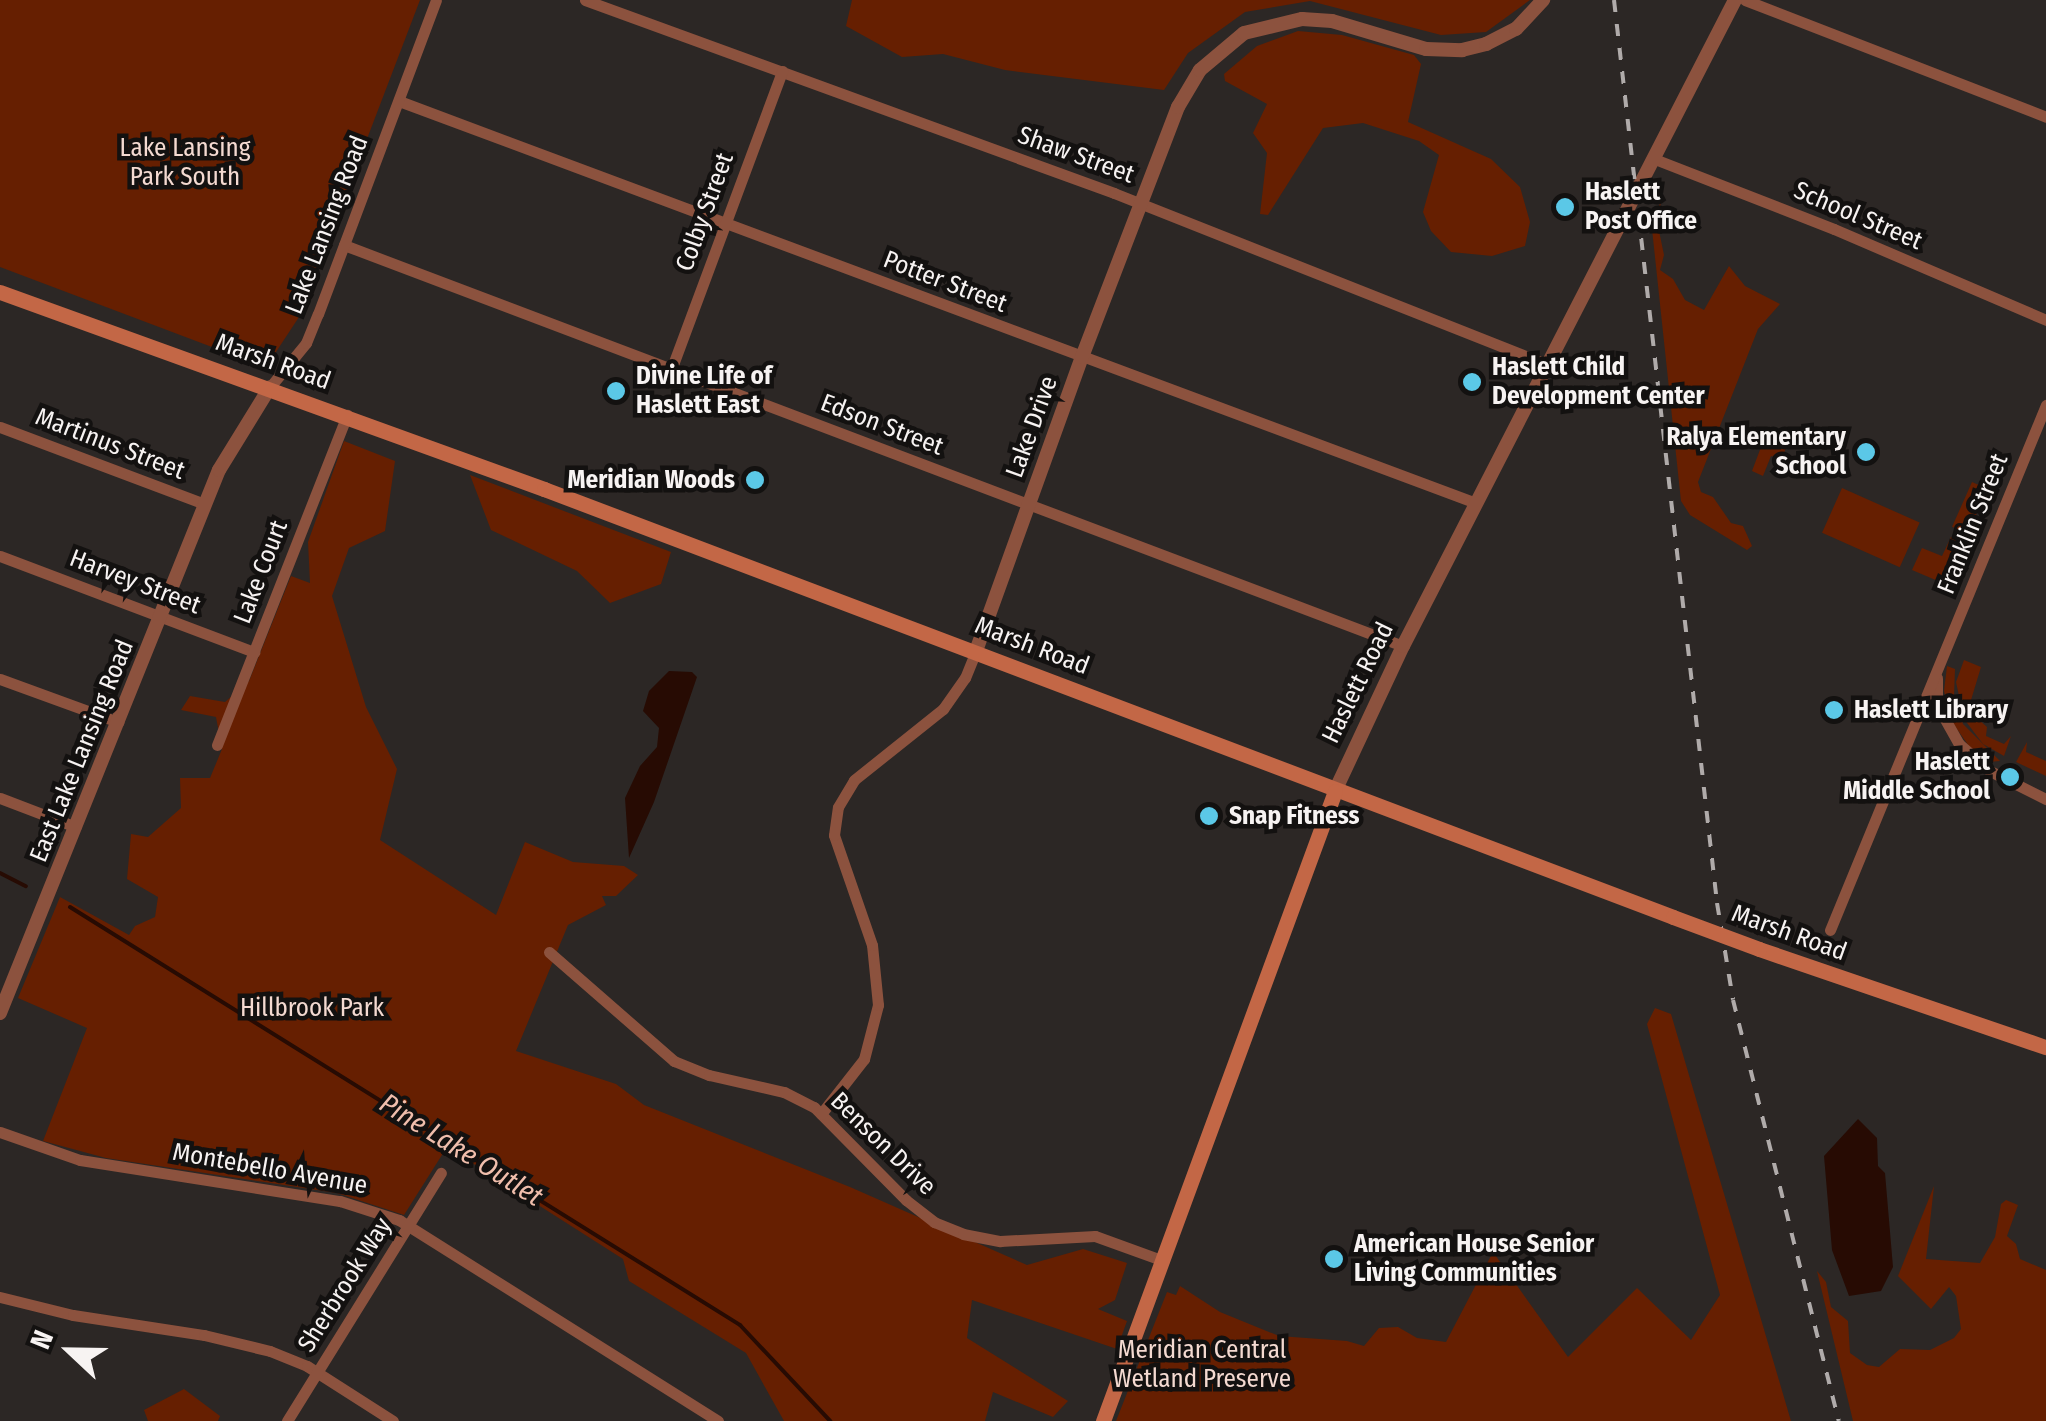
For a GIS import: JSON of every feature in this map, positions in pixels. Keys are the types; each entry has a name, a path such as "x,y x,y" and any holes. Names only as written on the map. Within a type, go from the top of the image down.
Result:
{"main road":[{"name":"Marsh Road","path":"0,292 270,387 976,650 1335,792 1759,949 2046,1047"},
{"name":"Haslett Road","path":"1104,1421 1335,792"}],"street":[{"name":"Lake Lansing Road","path":"161,616 234,440 306,342 436,0"},
{"name":"Shaw Street","path":"585,0 1142,204 1547,364"},
{"name":"Lake Drive","path":"821,1114 864,1059 878,1005 872,945 834,835 838,807 862,773 943,709 965,678 1082,357 1191,81 1210,59 1244,33 1287,20 1317,19 1426,49 1462,50 1516,28 1543,0"},
{"name":"Haslett Road","path":"1335,792 1403,646 1735,0"},
{"path":"1745,0 2046,117"},
{"name":"Colby Street","path":"672,370 782,70"},
{"name":"Potter Street","path":"398,101 1476,503"},
{"name":"School Street","path":"1652,158 1834,229 2046,320"},
{"name":"Edson Street","path":"344,245 1403,646"},
{"name":"Franklin Street","path":"1830,930 2046,405"},
{"name":"Lake Court","path":"218,745 346,415"},
{"name":"Martinus Street","path":"0,427 205,504"},
{"name":"Harvey Street","path":"0,556 254,652"},
{"name":"East Lake Lansing Road","path":"0,1013 161,616"},
{"name":"Franklin Street","path":"1942,661 1936,694 1947,728"},
{"path":"0,679 118,722"},
{"path":"1918,715 1947,728 1981,765 2046,799"},
{"path":"0,798 76,827"},
{"name":"Benson Drive","path":"549,952 664,1054 709,1075 784,1092 821,1114 906,1200 950,1228 1000,1241 1096,1236 1164,1262"},
{"name":"Montebello Avenue","path":"0,1132 80,1160 340,1201 409,1225 718,1421"},
{"name":"Sherbrook Way","path":"286,1421 441,1173"},
{"path":"0,1297 73,1315 239,1342 317,1373 393,1421"}],"green space":[{"name":"Lake Lansing Park South","path":"0,0 420,0 299,317 274,355 262,362 249,361 0,267"},
{"path":"852,0 1530,0 1486,32 1441,35 1310,1 1245,12 1188,53 1164,90 1005,70 943,54 902,57 846,26"},
{"path":"1298,31 1342,35 1414,55 1421,64 1408,122 1491,159 1520,187 1530,222 1525,246 1492,256 1451,252 1431,231 1423,212 1439,155 1419,141 1363,123 1323,128 1268,215 1260,214 1267,153 1253,133 1267,104 1225,81 1224,74 1257,46"},
{"path":"1661,200 1658,226 1664,255 1660,270 1673,279 1685,300 1704,310 1729,266 1745,286 1780,304 1758,329 1698,482 1701,492 1713,497 1731,523 1743,526 1752,546 1747,550 1690,515 1681,501 1652,229"},
{"path":"1767,431 1789,439 1782,459 1771,456 1763,476 1752,471"},
{"name":"Hillbrook Park","path":"344,441 395,461 385,531 349,548 332,596 366,707 397,769 380,840 496,915 525,842 573,862 624,866 638,875 616,896 602,896 606,905 568,925 516,1051 616,1084 644,1105 850,1187 1027,1265 1083,1249 1127,1263 1115,1300 1098,1309 1127,1321 1117,1349 972,1300 967,1338 1068,1401 1053,1417 993,1392 985,1421 784,1421 746,1353 629,1281 623,1259 447,1147 404,1215 337,1193 106,1158 43,1141 87,1028 18,998 60,897 129,935 135,926 155,917 158,897 127,879 131,834 148,837 181,808 180,778 210,778 222,749 216,717 181,710 190,696 225,702 249,681 291,576 310,583 308,542"},
{"path":"470,475 671,552 661,584 610,603 577,571 491,530"},
{"path":"1972,482 1988,489 1968,534 1952,527"},
{"path":"1842,488 1920,523 1900,567 1822,533"},
{"path":"1951,537 1963,542 1945,584 1912,570 1922,548 1942,556"},
{"path":"1964,660 1981,667 1968,710 1987,727 1986,736 2004,744 2011,736 2004,756 1983,744 1964,719 1956,682"},
{"path":"1947,666 1955,669 1954,697 1963,724 2000,761 1988,762 1971,749 1952,722 1944,691"},
{"path":"2027,742 2026,752 2046,761 2046,776 2016,762"},
{"name":"Meridian Central Wetland Preserve","path":"1655,1008 1671,1014 1791,1421 1116,1421 1167,1292 1176,1295 1180,1286 1220,1312 1279,1336 1364,1346 1379,1328 1398,1327 1417,1338 1446,1342 1493,1252 1568,1357 1637,1288 1691,1340 1720,1295 1647,1024"},
{"path":"1934,1186 1926,1259 1980,1263 1995,1237 2001,1204 2006,1200 2018,1205 2007,1236 2016,1244 2020,1259 2046,1270 2046,1421 1853,1421 1817,1271 1826,1282 1831,1307 1848,1321 1850,1353 1867,1365 1879,1367 1900,1349 1930,1350 1954,1338 1961,1329 1956,1296 1949,1287 1931,1309 1898,1276"},
{"path":"184,1389 220,1416 218,1421 148,1421 144,1410"}],"shaded area":[{"path":"669,671 692,672 697,677 654,802 629,858 625,798 640,766 657,747 659,728 643,711 649,691"},
{"path":"1858,1119 1877,1138 1878,1166 1885,1173 1893,1267 1881,1291 1849,1296 1832,1250 1824,1156"}],"waterway":[{"name":"Pine Lake Outlet","path":"0,873 26,886"},
{"name":"Pine Lake Outlet","path":"70,907 740,1325 830,1421"}],"railway":[{"path":"1614,0 1717,903 1733,1000 1839,1421"}],"place":[{"name":"Haslett Post Office","path":"1565,207"},
{"name":"Haslett Child Development Center","path":"1472,382"},
{"name":"Divine Life of Haslett East","path":"616,391"},
{"name":"Ralya Elementary School","path":"1866,452"},
{"name":"Meridian Woods","path":"755,480"},
{"name":"Haslett Library","path":"1834,710"},
{"name":"Haslett Middle School","path":"2010,777"},
{"name":"Snap Fitness","path":"1209,816"},
{"name":"American House Senior Living Communities","path":"1334,1259"}]}
